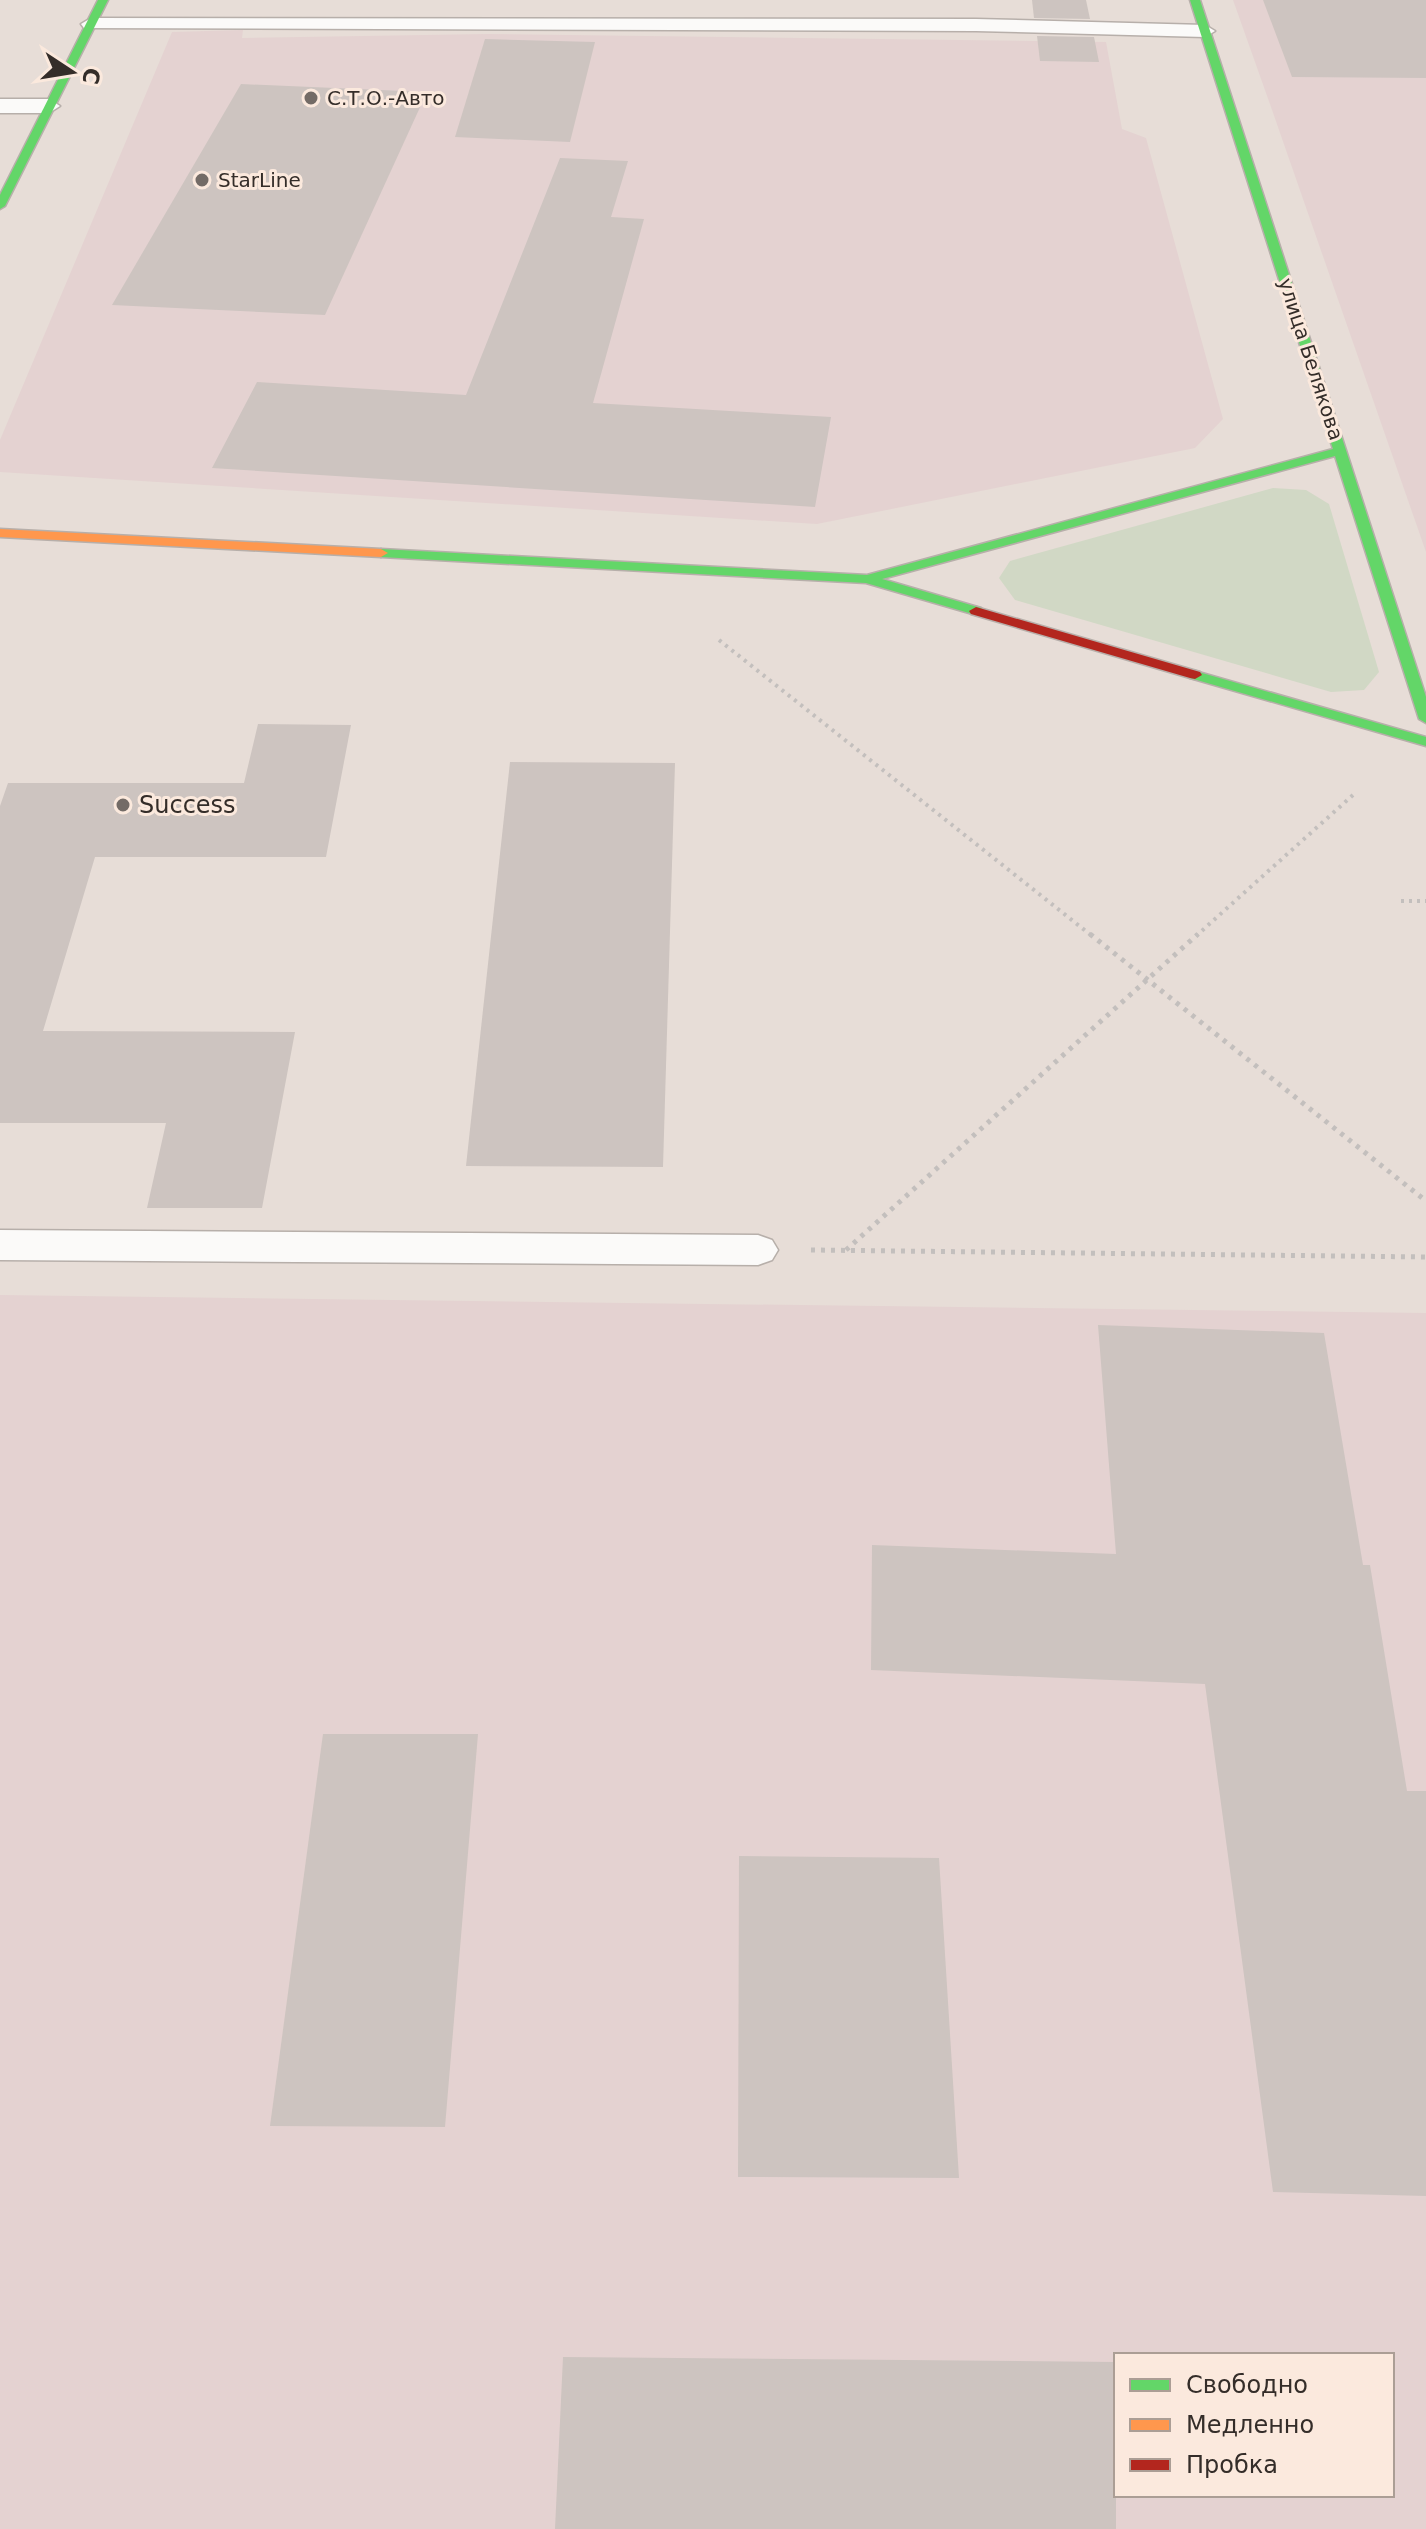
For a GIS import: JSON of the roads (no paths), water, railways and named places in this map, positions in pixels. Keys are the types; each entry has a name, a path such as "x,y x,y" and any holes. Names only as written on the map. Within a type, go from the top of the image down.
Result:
{"street":[{"path":"0,206 103,0"},
{"name":"улица Белякова","path":"1195,0 1426,719"},
{"path":"867,579 1341,451"},
{"path":"0,533 867,579 1426,742"}],"lane":[{"path":"236,24 271,6"},
{"path":"91,24 976,25 1205,31"},
{"path":"0,106 49,106"},
{"path":"0,1245 758,1250"}],"place":[{"name":"С.Т.О.-Авто","path":"311,98"},
{"name":"StarLine","path":"202,180"},
{"name":"Success","path":"123,805"}]}
